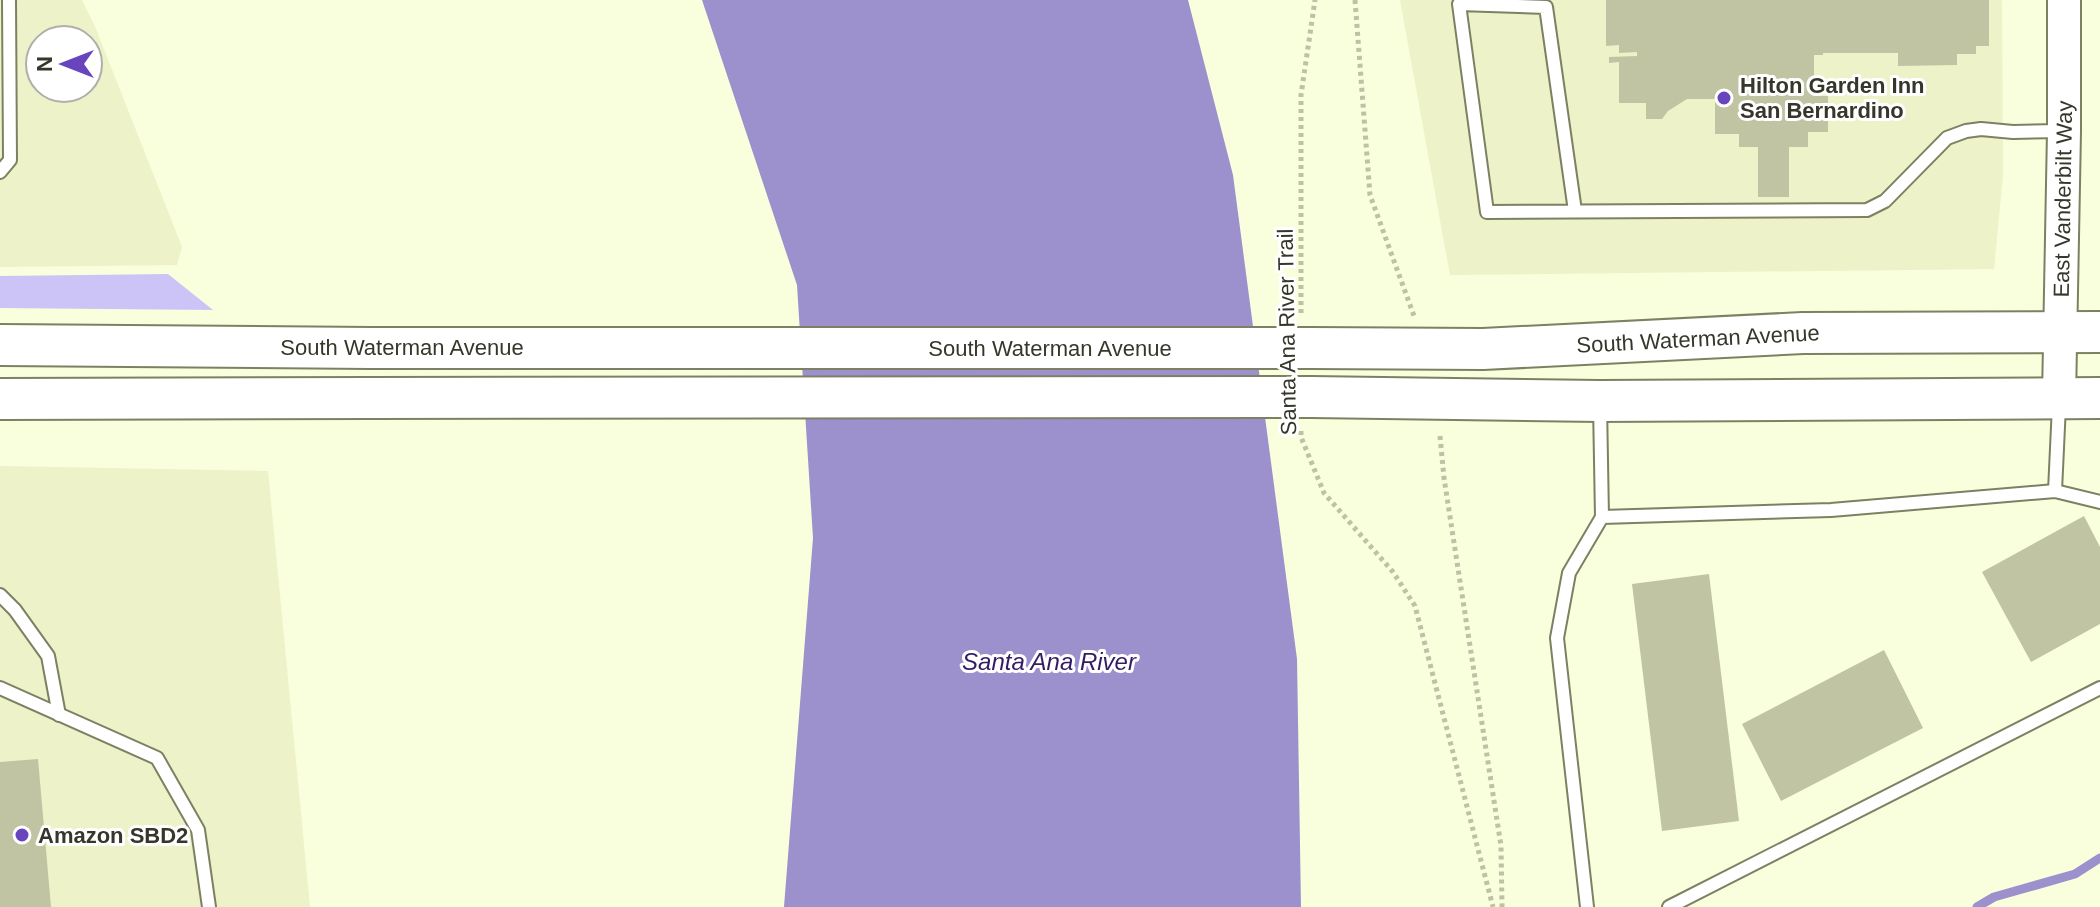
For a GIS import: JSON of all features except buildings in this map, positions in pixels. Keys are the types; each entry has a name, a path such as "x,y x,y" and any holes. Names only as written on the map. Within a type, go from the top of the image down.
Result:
{"main road":[{"name":"South Waterman Avenue","path":"0,345 371,348 1305,338 1483,349 1803,333 2081,332"},
{"path":"0,399 371,398 1306,409 1599,401 2100,398"}],"street":[{"name":"East Vanderbilt Way","path":"2059,398 2081,332 2064,131 2064,0"}],"lane":[{"path":"0,172 10,160 9,0"},
{"path":"1575,211 1546,7 1459,4 1487,212 1867,210 1885,201 1947,138 1981,129 2064,131"},
{"path":"2055,491 2059,398"},
{"path":"1587,907 1557,638 1569,573 1602,517 1599,401"},
{"path":"1602,517 1831,510 2055,491 2100,502"},
{"path":"0,595 15,610 48,656 59,715"},
{"path":"0,688 157,758 198,830 209,907"},
{"path":"1669,907 2100,688"}],"path":[{"name":"Santa Ana River Trail","path":"1305,338 1301,95 1315,0"},
{"path":"1355,0 1370,195 1416,321"},
{"name":"Santa Ana River Trail","path":"1306,409 1301,437 1324,493 1393,572 1415,606 1493,907"},
{"path":"1440,436 1501,846 1502,907"}],"shaded area":[{"path":"0,0 82,0 94,24 24,24 24,104 104,104 104,49 182,247 177,265 0,267"},
{"path":"1400,0 2002,0 2003,175 1994,269 1450,275"},
{"path":"168,274 213,310 0,308 0,276"},
{"path":"0,466 268,471 310,907 0,907"}],"water":[{"name":"Santa Ana River","path":"702,0 1188,0 1233,175 1297,659 1301,907 784,907 813,538 797,285"}],"waterway":[{"path":"1977,907 1994,897 2075,874 2100,858"}],"place":[{"name":"Hilton Garden Inn San Bernardino","path":"1724,98"},
{"name":"Amazon SBD2","path":"22,835"}]}
